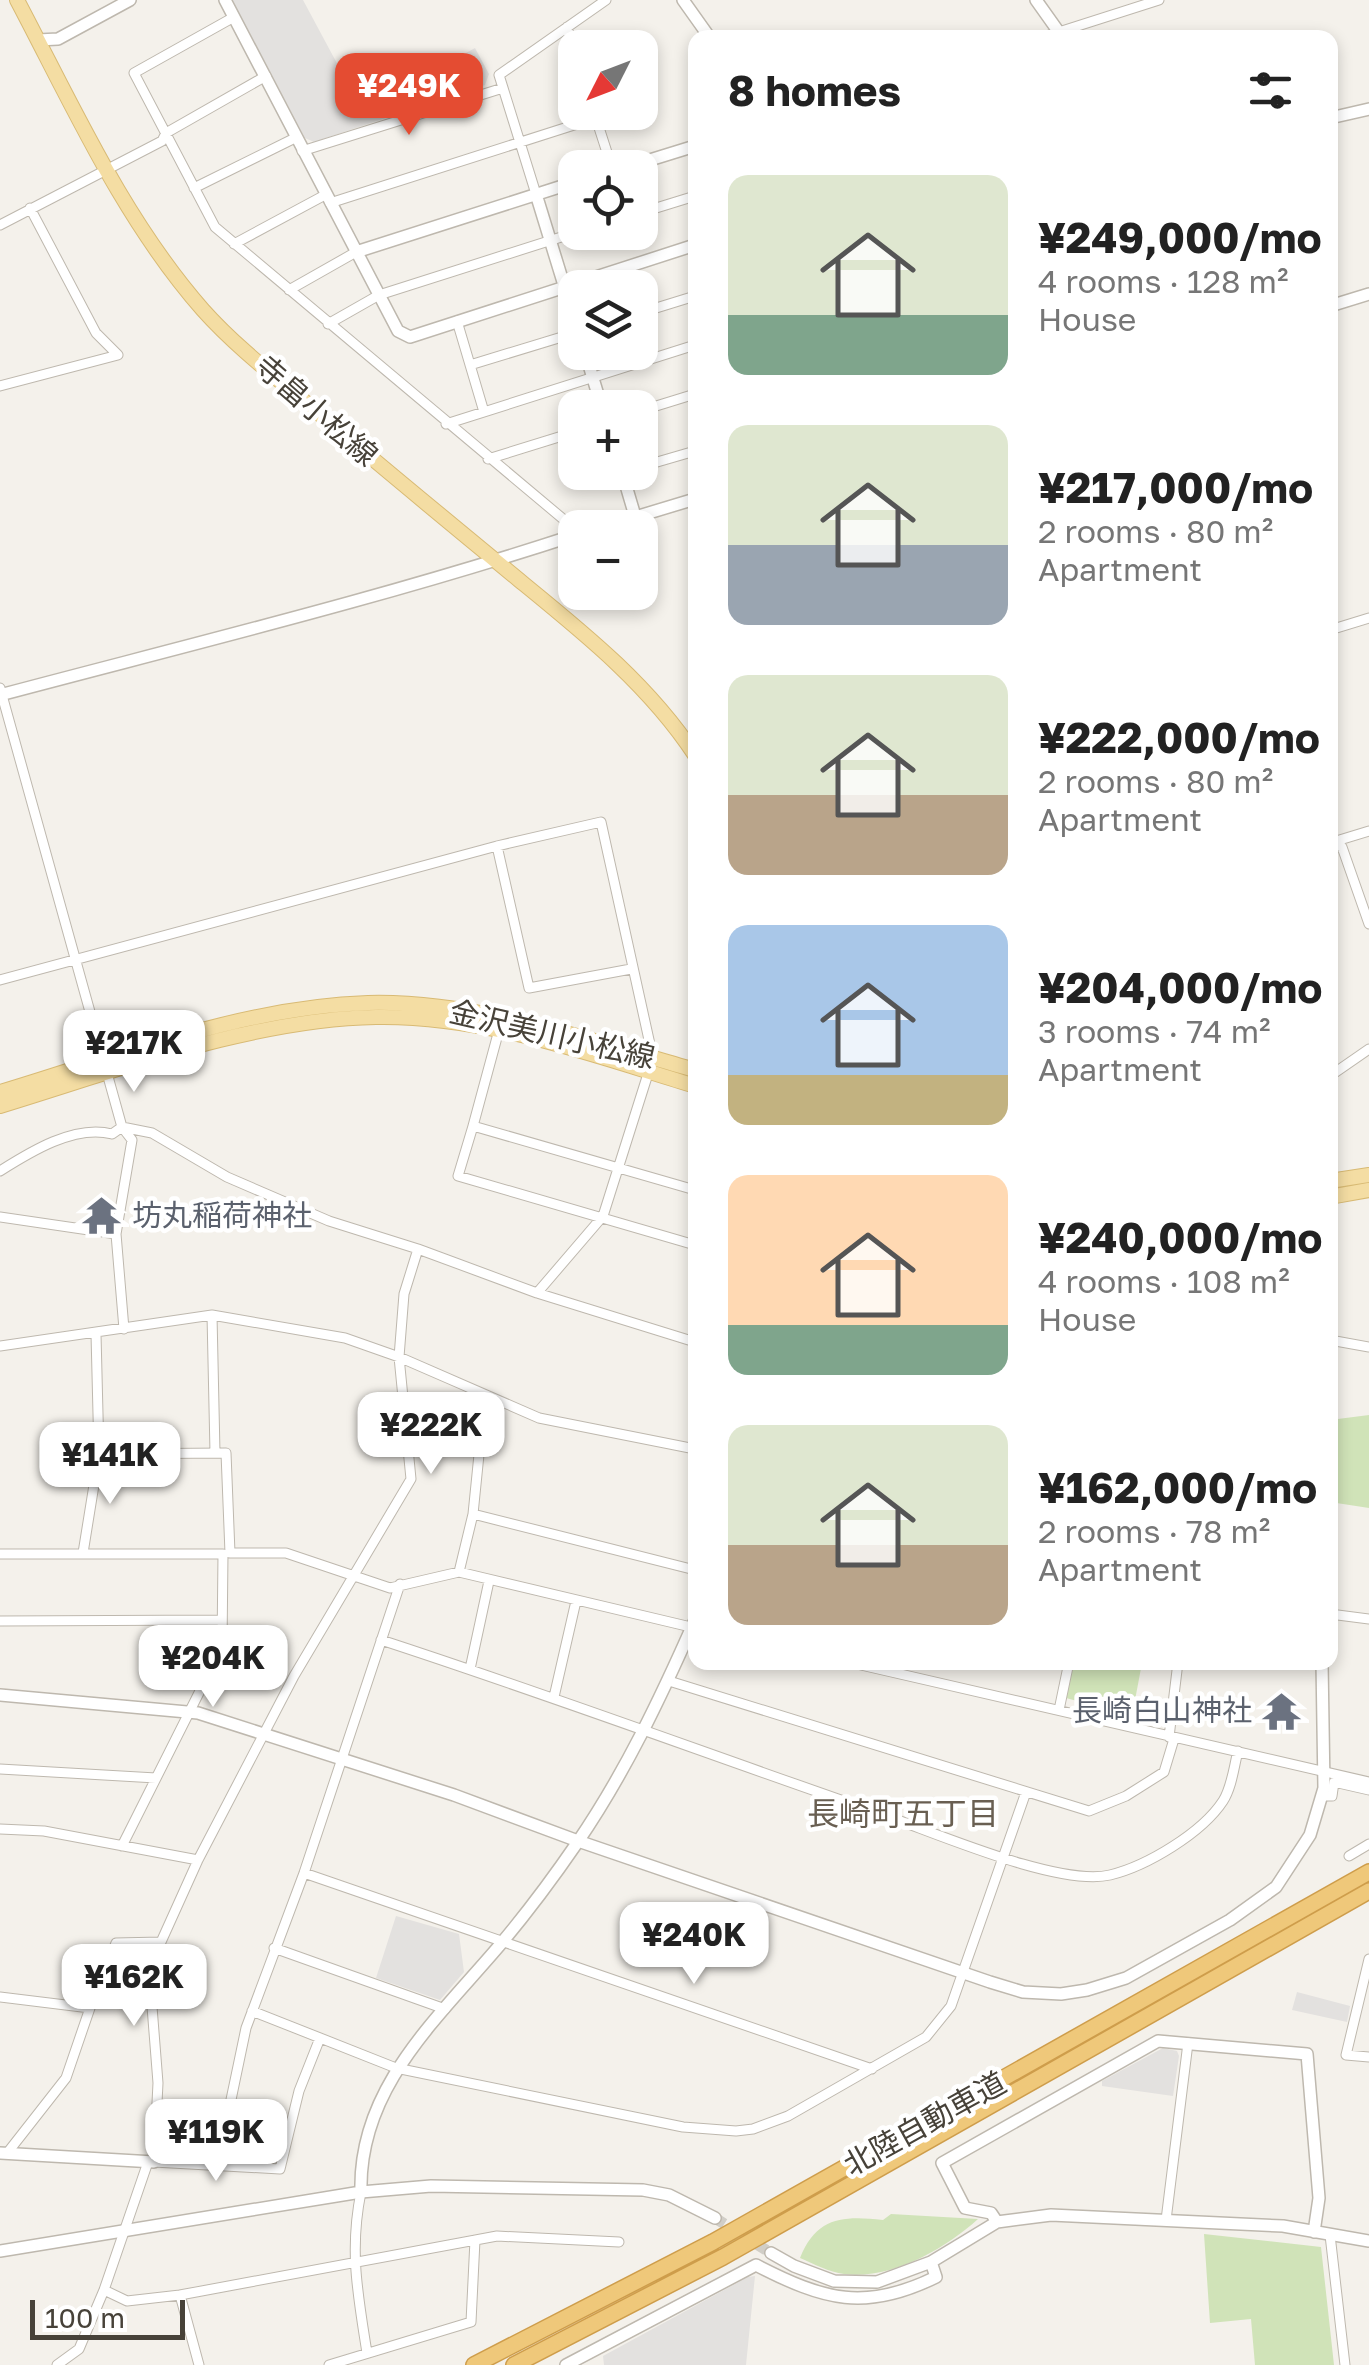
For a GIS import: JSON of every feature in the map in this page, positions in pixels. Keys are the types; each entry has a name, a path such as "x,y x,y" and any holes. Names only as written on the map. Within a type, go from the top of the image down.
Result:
{"highway":[{"name":"北陸自動車道","path":"474,2365 730,2233 1369,1872"},
{"name":"北陸自動車道","path":"514,2365 723,2257 1369,1892"}],"main road":[{"name":"寺畠小松線","path":"17,0 145,237 204,312 265,368 566,618 635,680 688,745"},
{"name":"金沢美川小松線","path":"0,1092 107,1067 211,1028 312,1007 372,1003 431,1006 502,1018 652,1065 688,1069"},
{"path":"0,1106 107,1067 222,1039 316,1021 376,1016 424,1018 500,1030 652,1065 688,1083"},
{"path":"1338,1180 1369,1175"},
{"path":"1338,1196 1369,1190"}],"street":[{"path":"38,40 58,39 130,0"},
{"path":"226,0 398,331 410,337 558,288"},
{"path":"559,270 499,74 606,0"},
{"path":"683,0 704,30"},
{"path":"1036,0 1058,30"},
{"path":"1073,30 1159,0"},
{"path":"234,17 134,74 215,228 558,518"},
{"path":"0,225 162,142 166,134 266,76"},
{"path":"302,151 504,88"},
{"path":"1338,116 1369,109"},
{"path":"234,244 328,199 558,128"},
{"path":"194,188 295,138"},
{"path":"658,157 688,148"},
{"path":"289,290 356,252 558,187"},
{"path":"658,207 688,198"},
{"path":"0,386 118,355 96,333 30,208"},
{"path":"328,324 379,295 558,238"},
{"path":"615,270 688,247"},
{"path":"1338,304 1369,294"},
{"path":"658,307 688,298"},
{"path":"457,321 484,412"},
{"path":"470,365 558,338"},
{"path":"446,424 688,347"},
{"path":"590,370 596,390"},
{"path":"658,405 688,396"},
{"path":"488,459 558,437"},
{"path":"658,462 688,453"},
{"path":"655,510 688,500"},
{"path":"124,1329 116,1234 132,1140 122,1126 1,692 496,561 558,538"},
{"path":"1338,628 1369,618"},
{"path":"0,980 497,846 601,822 652,1065 603,1216 536,1293"},
{"path":"1338,841 1369,832"},
{"path":"497,846 529,988 631,969"},
{"path":"1338,846 1342,847 1369,924"},
{"path":"500,1030 458,1176 688,1244"},
{"path":"1338,1070 1369,1049"},
{"path":"0,1171 35,1149 96,1130 112,1134 122,1126 152,1132 227,1177 328,1221 536,1293 688,1340"},
{"path":"473,1126 688,1188"},
{"path":"0,1217 116,1234"},
{"path":"57,2365 79,2349 151,2162 158,2083 151,1994 161,1942 198,1860 294,1676 412,1479 399,1357 404,1294 418,1249"},
{"path":"212,1315 214,1453"},
{"path":"0,1346 212,1315 345,1338 399,1357 539,1418 688,1448"},
{"path":"83,1553 98,1454 96,1334"},
{"path":"1338,1341 1369,1347"},
{"path":"459,1572 473,1514 485,1394"},
{"path":"98,1454 226,1453 230,1553 286,1553 390,1588 459,1572 688,1624"},
{"path":"473,1514 688,1568"},
{"path":"0,1554 223,1554 222,1647 122,1846"},
{"path":"470,1669 489,1581"},
{"path":"223,2165 228,2114 252,2012 304,1873 400,1584"},
{"path":"554,1697 576,1601"},
{"path":"1338,1615 1369,1620"},
{"path":"0,1621 221,1620"},
{"path":"367,2353 353,2264 354,2230 367,2131 381,2095 396,2068 503,1942 578,1842 644,1732 688,1638"},
{"path":"381,1640 1069,1875 1109,1876 1158,1854 1204,1826 1226,1798 1238,1750"},
{"path":"883,1670 1369,1782"},
{"path":"1060,1710 1068,1670"},
{"path":"669,1681 1089,1810 1126,1796 1164,1772 1172,1738 1177,1670"},
{"path":"0,1695 191,1711 266,1732 1023,1992 1042,1993 1087,1990 1126,1978 1230,1920 1276,1887 1310,1835 1322,1796 1322,1670"},
{"path":"0,1769 156,1778"},
{"path":"1322,1796 1332,1796 1334,1782 1369,1790"},
{"path":"252,2012 396,2068 683,2126 719,2131 753,2129 788,2116 872,2069 926,2037 941,2022 964,1971 1026,1792"},
{"path":"0,1828 44,1831 198,1860"},
{"path":"1349,1856 1369,1844"},
{"path":"304,1873 872,2069"},
{"path":"4,2153 66,2078 116,1943 161,1942"},
{"path":"274,1948 445,2009"},
{"path":"1369,1959 1346,2055 1369,2057"},
{"path":"0,1998 90,2008"},
{"path":"4,2153 280,2169 299,2091 320,2038"},
{"path":"996,2222 991,2212 965,2208 942,2163 1158,2041 1307,2054 1319,2198 1314,2232"},
{"path":"1166,2220 1188,2043"},
{"path":"0,2251 361,2192 431,2186 612,2188 669,2195 715,2218"},
{"path":"771,2253 814,2276 856,2283 898,2276 931,2262 996,2222 1052,2215 1283,2226 1369,2241"},
{"path":"1330,2235 1345,2365"},
{"path":"104,2290 127,2301 180,2294 497,2236 619,2242"},
{"path":"329,2365 471,2322 475,2240"},
{"path":"566,2365 756,2265 797,2286 835,2298 867,2300 905,2292 936,2277 931,2262"},
{"path":"180,2294 199,2365"}],"green space":[{"path":"1369,1415 1369,1508 1338,1503 1338,1419"},
{"path":"1072,1670 1141,1670 1132,1716 1066,1698"},
{"path":"891,2214 978,2219 933,2251 880,2272 844,2274 800,2258 823,2226 844,2219 883,2220"},
{"path":"1204,2234 1321,2247 1334,2365 1255,2365 1251,2319 1210,2323"}],"shaded area":[{"path":"232,0 303,0 362,110 475,48 489,74 485,85 314,142 305,138"},
{"path":"396,1916 459,1934 464,1972 440,2000 376,1978"},
{"path":"1297,1992 1350,2006 1347,2022 1292,2010"},
{"path":"1163,2048 1177,2051 1179,2056 1173,2096 1102,2086 1102,2081"},
{"path":"755,2276 746,2365 604,2365 603,2356"}],"tunnel":[{"path":"715,2218 771,2253"}],"place":[{"name":"坊丸稲荷神社","path":"102,1216"},
{"name":"長崎白山神社","path":"1282,1711"}],"district":[{"name":"長崎町五丁目","path":"903,1814"}]}
